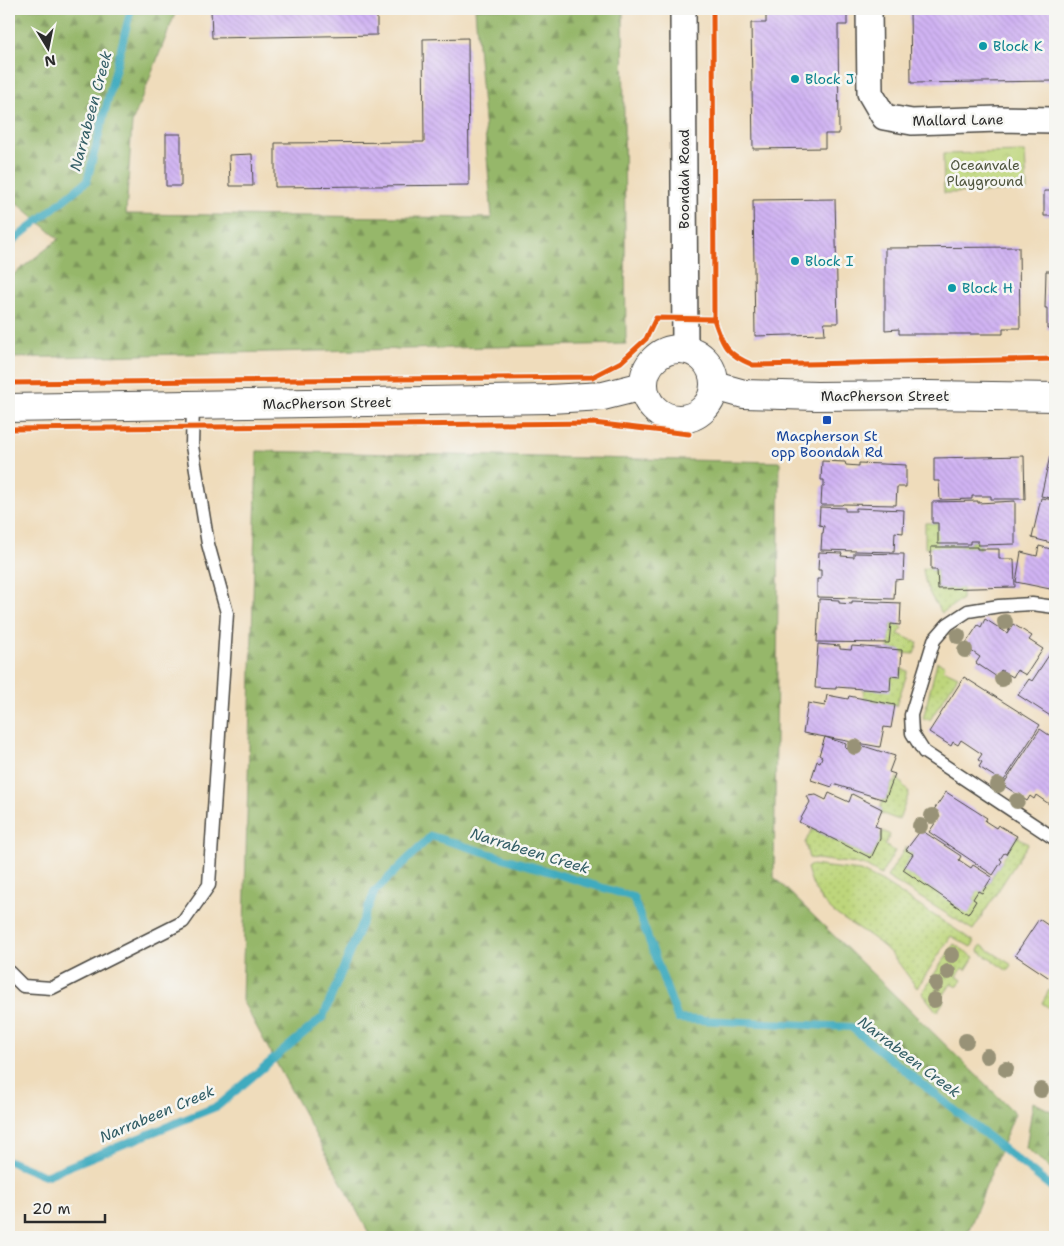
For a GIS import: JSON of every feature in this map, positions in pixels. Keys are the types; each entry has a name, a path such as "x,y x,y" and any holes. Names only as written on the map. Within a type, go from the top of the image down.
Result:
{"street":[{"name":"Boondah Road","path":"683,9 685,349"},
{"name":"Mallard Lane","path":"868,9 870,93 884,117 912,122 998,119 1055,120"},
{"path":"685,349 695,352 704,358 714,376 715,386 712,398 706,408 691,418 673,420 652,408 646,398 643,386 645,373 651,362 660,354 672,350 685,349"},
{"name":"MacPherson Street","path":"9,408 550,399 603,396 643,386"},
{"name":"MacPherson Street","path":"715,386 744,394 1055,397"}],"lane":[{"path":"9,972 23,986 52,988 182,922 209,886 227,613 208,544 192,446 193,406"},
{"path":"1055,607 1032,604 1008,605 968,611 948,624 934,640 911,715 912,733 924,752 1055,839"}],"green space":[{"path":"21,9 177,9 132,123 126,214 492,218 475,9 623,9 626,344 9,358 9,278 59,239 9,196 9,22"},
{"name":"Oceanvale Playground","path":"1025,152 1027,191 944,193 943,154"},
{"path":"257,451 780,462 774,877 1015,1113 966,1237 371,1237 242,1000"},
{"path":"925,523 938,523 939,544 970,544 970,541 978,541 981,549 977,549 977,547 925,548"},
{"path":"923,569 937,570 938,589 962,588 962,599 942,613 925,582"},
{"path":"891,624 900,625 903,628 898,634 918,643 914,654 888,649"},
{"path":"937,662 945,665 943,669 958,676 930,720 923,719"},
{"path":"901,669 908,671 896,706 863,699 864,689 891,676 900,676"},
{"path":"897,777 909,793 899,820 880,813 883,800 885,800 892,782 895,783"},
{"path":"812,829 871,858 883,831 890,835 885,845 895,851 881,875 864,865 809,858 805,843"},
{"path":"1017,836 1028,844 973,930 887,877 906,847 913,854 903,870 968,913 976,901 973,899 978,891 982,893"},
{"path":"811,865 860,871 881,881 975,942 971,947 951,936 917,988 888,950 837,914 819,897 807,868"},
{"path":"954,944 974,957 966,970 963,968 957,976 962,980 957,987 951,984 941,999 944,1001 937,1012 922,993"},
{"path":"981,945 1012,965 1008,971 978,951"},
{"path":"1049,990 1055,995 1055,1012 1042,1003"},
{"path":"1033,1102 1055,1113 1055,1172 1026,1148"}],"building":[{"path":"211,9 377,9 377,35 212,38"},
{"name":"Block J","path":"766,9 847,9 847,25 838,25 839,134 825,134 825,148 753,149 751,23 766,23"},
{"name":"Block K","path":"881,9 1055,9 1055,81 911,83 910,11 881,12"},
{"path":"468,38 469,185 275,187 275,143 424,142 423,39"},
{"path":"166,134 181,134 181,186 166,186"},
{"path":"252,154 253,186 230,186 229,155"},
{"path":"1052,185 1055,185 1055,216 1044,216 1044,191 1052,191"},
{"name":"Block I","path":"835,199 838,323 824,323 825,334 755,336 753,200"},
{"name":"Block H","path":"1019,247 1020,328 1003,328 1003,334 899,334 899,329 885,330 885,248"},
{"path":"1052,265 1055,265 1055,329 1047,329 1047,308 1045,308 1046,271 1052,271"},
{"path":"1024,456 1025,499 991,499 991,496 972,496 972,499 940,500 939,481 934,481 934,458"},
{"path":"1050,456 1055,457 1055,499 1041,496"},
{"path":"822,461 845,462 846,465 859,466 859,463 906,465 906,487 897,487 896,505 821,505 822,486 824,486 824,480 821,480"},
{"path":"1041,498 1055,500 1055,544 1032,538"},
{"path":"978,501 978,503 1015,501 1015,544 978,545 978,541 970,541 970,544 938,544 938,523 932,523 932,502"},
{"path":"820,507 845,508 845,511 856,511 856,508 904,510 903,533 895,532 894,552 821,550 824,526 819,525"},
{"path":"1039,546 1055,550 1055,590 1016,582 1021,552 1037,556"},
{"path":"931,547 999,549 999,559 1014,559 1015,587 938,589 937,570 931,570"},
{"path":"819,552 842,553 841,556 854,557 854,553 904,554 903,579 895,580 894,599 817,597 817,579 821,579 821,570 818,570"},
{"path":"819,599 839,600 839,603 852,604 852,601 901,603 900,625 891,624 889,643 817,642"},
{"path":"985,619 1007,633 1013,624 1032,636 1029,640 1043,649 1026,675 1017,670 1013,677 1001,670 997,677 976,663 980,657 964,646 978,625 981,627"},
{"path":"1055,636 1055,646 1051,643"},
{"path":"818,644 840,646 840,649 851,650 852,646 902,650 900,677 891,676 890,691 836,687 836,689 815,688"},
{"path":"1055,646 1055,719 1018,695 1029,679 1032,681"},
{"path":"964,677 1040,725 1003,782 979,767 982,762 978,760 982,754 961,740 958,745 953,742 951,746 929,732"},
{"path":"827,695 848,699 849,696 895,705 891,728 884,727 880,747 803,733 808,703 825,706"},
{"path":"1040,729 1055,739 1055,795 1049,804 1036,795 1034,799 1030,796 1027,801 1003,785"},
{"path":"825,737 846,744 845,748 851,750 854,743 895,756 889,772 895,774 885,800 833,784 832,787 811,780 817,761 820,762 822,757 819,755"},
{"path":"946,792 987,818 985,821 996,828 998,825 1017,836 1006,854 1004,853 1000,859 1002,861 993,875 929,832 940,816 933,811"},
{"path":"829,793 849,802 852,794 882,809 875,826 880,828 880,839 871,858 799,822 810,802 807,796 816,795 826,800"},
{"path":"921,830 961,856 959,860 971,868 973,865 992,877 982,893 978,891 973,899 976,901 968,914 903,870 913,854 906,850"},
{"path":"1039,919 1055,930 1055,973 1051,979 1015,955"}],"waterway":[{"name":"Narrabeen Creek","path":"9,244 87,181 131,9"},
{"name":"Narrabeen Creek","path":"9,1161 45,1176 218,1106 323,1017 375,891 431,836 633,897 678,1019 851,1027 1055,1190"}],"cycle path":[{"path":"713,9 714,319 723,343 731,353 753,365 1055,359"},
{"path":"9,383 592,377 621,362 646,339 656,318 714,319"},
{"path":"9,429 593,423 689,434"}],"place":[{"name":"Block K","path":"983,46"},
{"name":"Block J","path":"795,79"},
{"name":"Block I","path":"795,261"},
{"name":"Block H","path":"952,288"},
{"name":"Macpherson St opp Boondah Rd","path":"827,420"}]}
